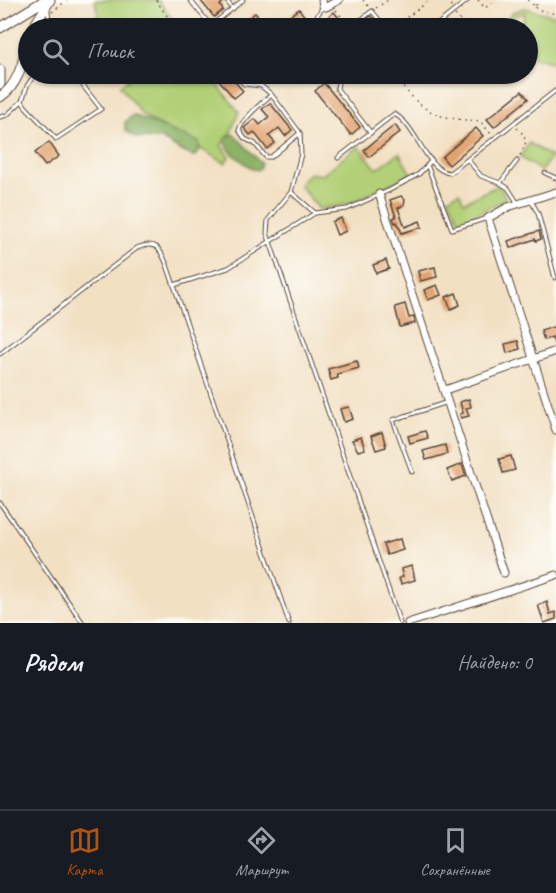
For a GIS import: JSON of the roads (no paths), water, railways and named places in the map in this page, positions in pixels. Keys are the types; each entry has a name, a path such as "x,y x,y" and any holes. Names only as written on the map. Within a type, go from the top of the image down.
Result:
{"main road":[{"path":"0,28 47,1"},
{"path":"38,18 47,1"},
{"path":"0,70 0,84"},
{"path":"0,97 13,85 18,73"}],"street":[{"path":"322,3 330,7 339,0"},
{"path":"556,192 508,207 488,218 556,430"},
{"path":"379,194 504,573"},
{"path":"445,390 556,351"},
{"path":"408,623 556,575"}],"lane":[{"path":"190,0 205,18"},
{"path":"226,0 233,9"},
{"path":"221,18 243,0"},
{"path":"447,18 468,0"},
{"path":"47,1 49,18"},
{"path":"315,18 322,3"},
{"path":"363,18 372,11 378,18"},
{"path":"0,117 7,115 22,101 28,84"},
{"path":"22,101 56,139 101,109 82,84"},
{"path":"244,84 261,86 271,94 300,133 301,154 291,192 268,220 267,233 400,623"},
{"path":"338,84 338,89 371,133"},
{"path":"338,158 394,114 398,116 432,160 446,173 455,170 555,92"},
{"path":"271,94 243,122 239,130 245,139 254,143 266,157 271,157 300,133"},
{"path":"174,285 228,268 315,213 347,209 418,174 432,160"},
{"path":"468,160 481,176 508,188 518,204"},
{"path":"500,183 517,161"},
{"path":"427,165 452,229 488,218"},
{"path":"545,173 556,178"},
{"path":"291,192 315,213"},
{"path":"531,200 537,213 555,278"},
{"path":"0,354 137,248 147,244 155,245 162,252 174,285 289,623"},
{"path":"412,472 393,420 449,402"},
{"path":"0,503 82,623"}]}
